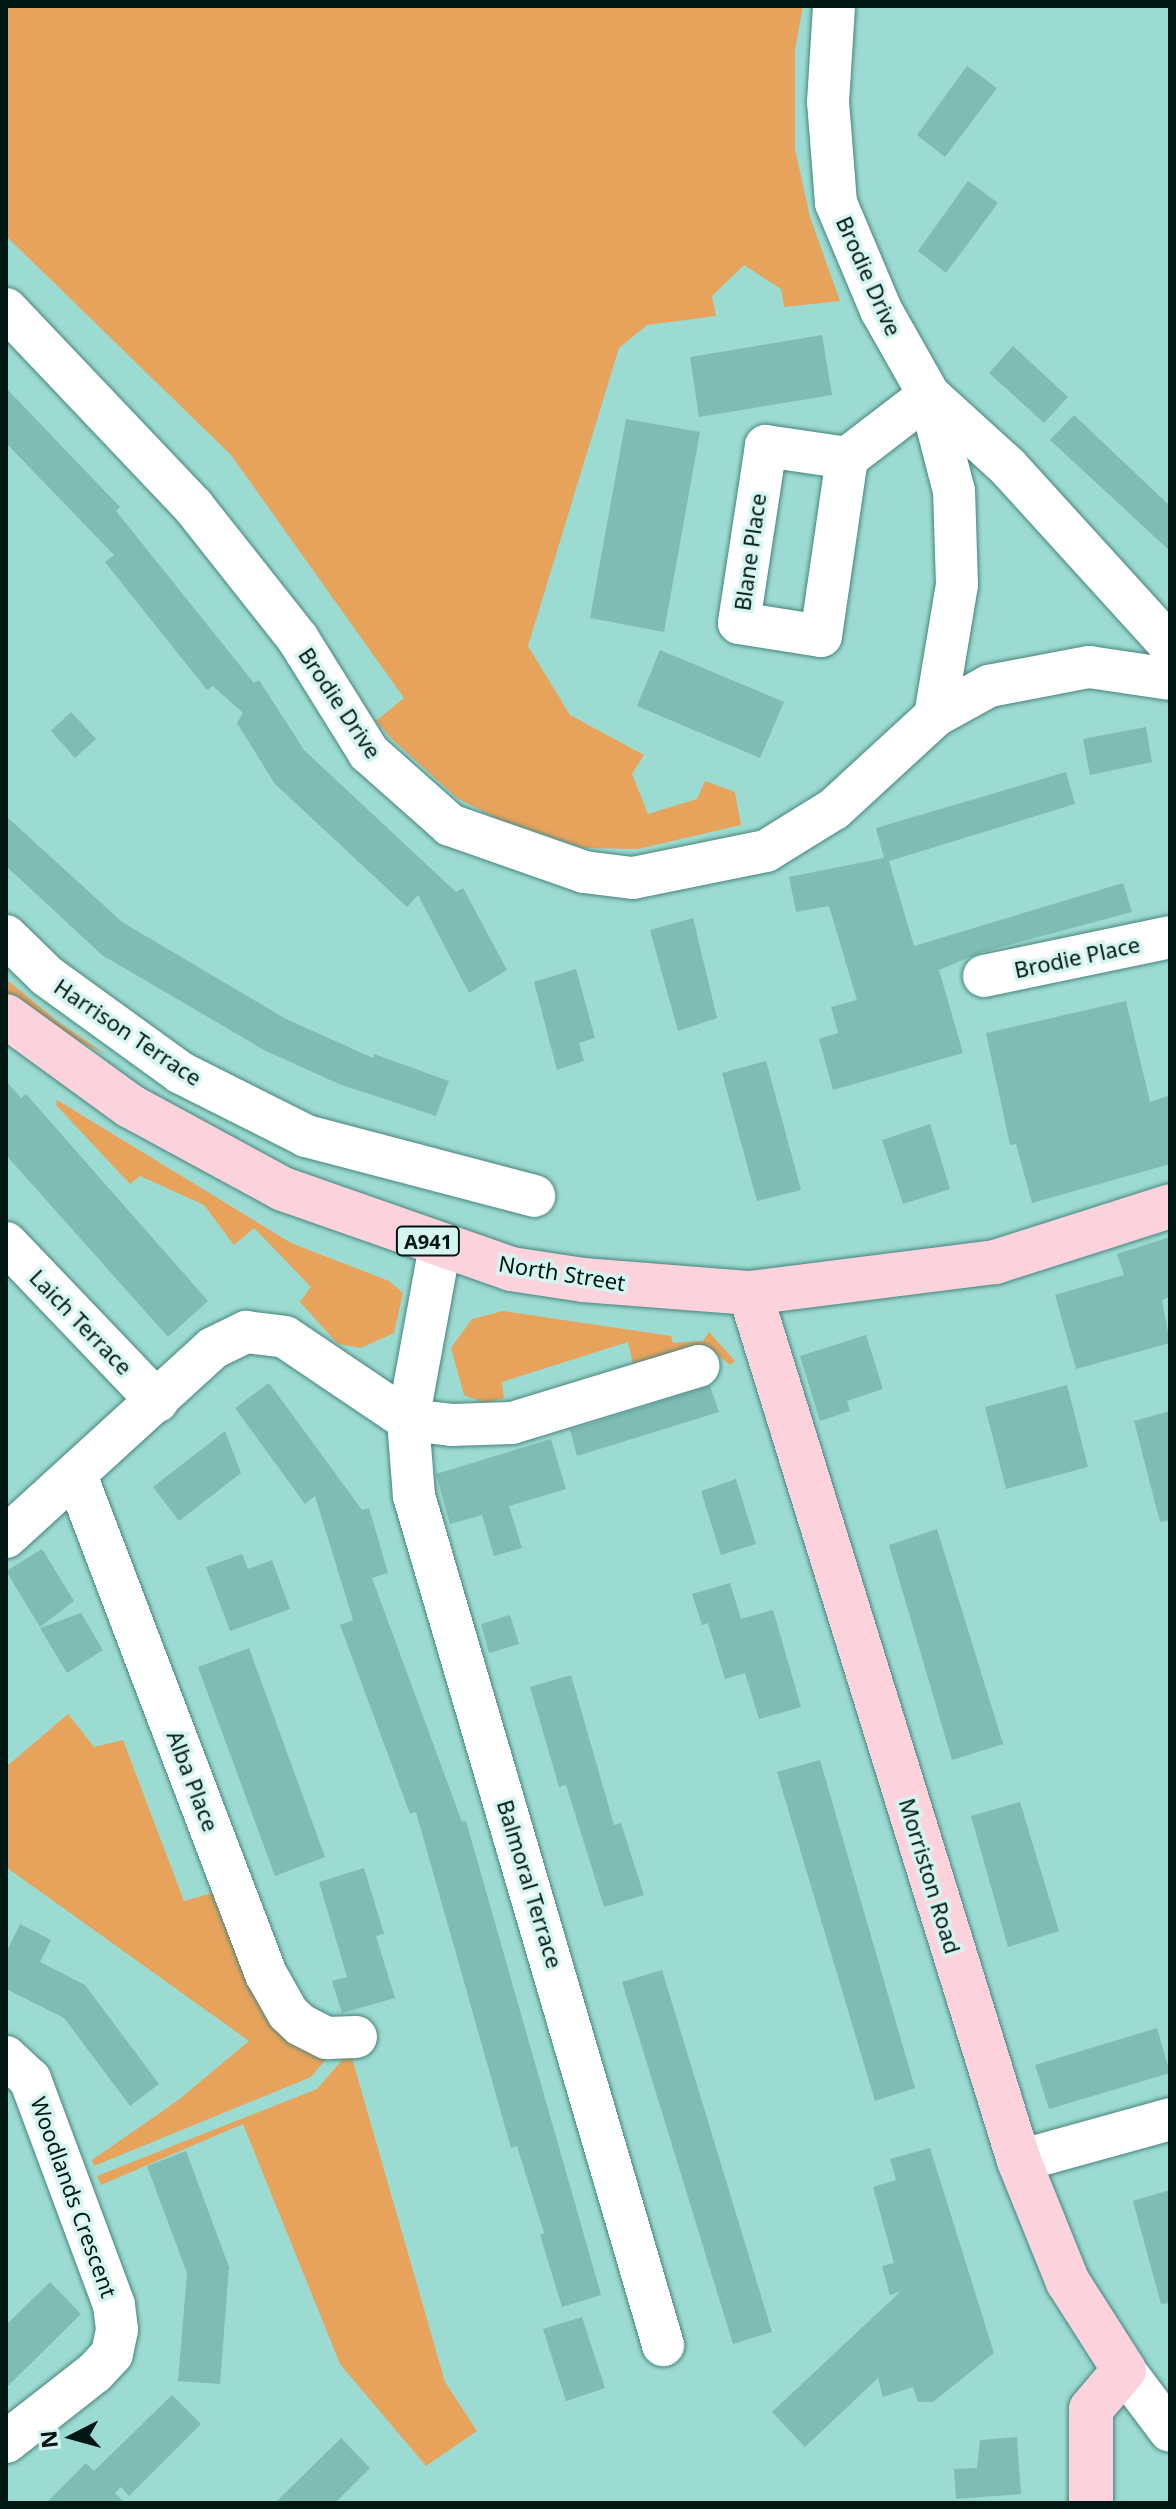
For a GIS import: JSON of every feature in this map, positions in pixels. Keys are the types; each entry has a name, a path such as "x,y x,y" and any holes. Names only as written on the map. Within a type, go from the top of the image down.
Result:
{"main road":[{"name":"North Street","path":"6,1016 130,1106 283,1189 511,1269 569,1278 750,1293 995,1262 1170,1206"},
{"name":"Morriston Road","path":"750,1293 1019,2161 1068,2282 1124,2370"},
{"path":"1091,2503 1091,2409 1124,2370"}],"street":[{"name":"Brodie Drive","path":"834,6 828,102 836,203 881,310 929,395 954,491 957,585 935,716"},
{"name":"Brodie Drive","path":"6,309 193,506 298,639 369,753 450,825 584,872 633,878 702,867 766,851 834,809 935,716 989,686 1075,669 1170,679"},
{"name":"Brodie Drive","path":"929,395 1008,467 1170,645"},
{"path":"847,458 929,395"},
{"name":"Harrison Terrace","path":"6,936 47,976 181,1073 306,1136 534,1196"},
{"name":"Brodie Place","path":"984,976 1170,937"},
{"name":"Laich Terrace","path":"6,1243 157,1401"},
{"name":"Balmoral Terrace","path":"440,1246 408,1420 414,1496 663,2345"},
{"path":"6,1537 230,1337 265,1331 315,1354 345,1382 408,1420 481,1427 512,1423 698,1366"},
{"name":"Alba Place","path":"76,1475 266,1974 288,2013 301,2025 327,2038 356,2037"},
{"name":"Woodlands Crescent","path":"6,2057 30,2079 114,2305 117,2330 112,2354 94,2373 6,2442"},
{"path":"1019,2161 1170,2119"},
{"name":"Morriston Road","path":"1124,2370 1170,2431"}],"shaded area":[{"path":"6,6 803,6 795,50 795,149 810,217 840,301 784,307 781,289 744,265 712,296 716,316 647,325 619,348 528,646 570,715 644,755 632,774 648,814 697,799 705,781 735,792 741,825 638,849 584,848 498,819 457,798 393,740 376,721 404,698 231,455 6,236"},
{"path":"6,979 57,1021 107,1055 22,1013 6,998"},
{"path":"57,1100 291,1243 389,1281 403,1293 394,1333 361,1348 338,1344 300,1302 311,1287 254,1228 234,1245 204,1205 140,1176 130,1184 56,1105"},
{"path":"503,1311 671,1336 673,1343 703,1341 709,1332 735,1361 730,1365 714,1352 691,1352 634,1368 628,1342 502,1382 504,1398 485,1403 464,1395 451,1348 472,1319"},
{"path":"68,1714 94,1747 123,1740 184,1901 219,1891 332,2052 311,2077 94,2166 92,2160 177,2101 249,2041 6,1867 6,1767"},
{"path":"350,2051 445,2382 477,2431 426,2466 340,2364 243,2124 101,2185 97,2176 317,2089"}],"building":[{"path":"967,66 997,88 945,157 917,135"},
{"path":"968,181 998,203 946,273 918,251"},
{"path":"822,335 832,395 699,417 690,357"},
{"path":"1013,346 1068,397 1044,423 989,373"},
{"path":"6,388 120,507 116,511 254,683 259,680 304,750 456,892 463,888 507,970 469,993 418,895 407,907 275,784 237,723 243,713 213,686 207,690 105,562 114,555 6,443"},
{"path":"1074,415 1170,506 1170,551 1050,440"},
{"path":"626,419 700,432 664,632 590,618"},
{"path":"660,650 784,702 760,758 637,706"},
{"path":"71,712 96,739 75,758 51,731"},
{"path":"1146,727 1152,762 1090,775 1083,739"},
{"path":"1066,772 1075,804 889,861 914,946 1123,883 1132,912 979,953 939,970 963,1053 833,1090 819,1039 838,1033 831,1007 857,1000 829,906 796,912 789,877 884,858 876,828"},
{"path":"6,816 122,922 286,1019 373,1058 374,1054 449,1081 436,1116 339,1084 264,1050 102,955 6,866"},
{"path":"693,918 717,1018 678,1031 650,930"},
{"path":"576,969 595,1038 579,1043 584,1061 557,1070 534,982"},
{"path":"1126,1001 1150,1102 1170,1095 1170,1164 1032,1203 1016,1144 1010,1145 986,1033"},
{"path":"766,1061 801,1190 757,1201 722,1073"},
{"path":"6,1081 21,1098 26,1094 208,1301 168,1337 6,1155"},
{"path":"930,1124 950,1189 903,1204 882,1140"},
{"path":"1170,1237 1170,1297 1162,1300 1170,1343 1076,1369 1055,1295 1124,1275 1117,1254"},
{"path":"866,1335 883,1389 847,1401 850,1411 820,1421 800,1356"},
{"path":"269,1383 362,1510 369,1508 388,1573 372,1578 462,1822 466,1821 601,2295 562,2307 540,2235 544,2233 517,2146 511,2148 416,1812 410,1814 340,1625 353,1620 315,1496 305,1504 235,1408"},
{"path":"1067,1385 1088,1467 1006,1489 985,1407"},
{"path":"710,1386 719,1412 577,1456 570,1430"},
{"path":"1170,1411 1170,1520 1160,1522 1134,1421"},
{"path":"225,1431 241,1473 179,1521 153,1487"},
{"path":"551,1439 566,1489 509,1506 522,1548 494,1556 482,1515 450,1524 436,1474"},
{"path":"736,1479 756,1544 721,1555 701,1491"},
{"path":"937,1529 1003,1744 952,1760 889,1545"},
{"path":"42,1549 74,1601 40,1627 6,1571"},
{"path":"242,1554 248,1569 272,1560 290,1609 230,1631 206,1567"},
{"path":"730,1583 741,1619 773,1610 801,1707 759,1719 745,1673 725,1679 708,1623 702,1625 692,1594"},
{"path":"81,1613 103,1650 67,1673 40,1628"},
{"path":"510,1615 519,1644 489,1653 481,1624"},
{"path":"249,1648 325,1857 275,1876 198,1667"},
{"path":"571,1675 614,1825 621,1823 644,1895 604,1907 566,1785 559,1787 530,1687"},
{"path":"820,1760 915,2088 875,2101 777,1772"},
{"path":"1020,1802 1059,1931 1008,1947 971,1816"},
{"path":"364,1868 384,1934 376,1936 395,1998 342,2013 332,1981 347,1977 319,1882"},
{"path":"20,1924 51,1940 40,1962 85,1985 159,2084 130,2106 64,2018 6,1989 6,1953"},
{"path":"662,1970 772,2332 733,2344 622,1982"},
{"path":"1157,2028 1170,2073 1049,2109 1035,2065"},
{"path":"930,2148 994,2353 933,2402 918,2402 913,2387 883,2397 878,2378 805,2447 772,2412 901,2291 890,2295 882,2266 894,2263 873,2187 896,2180 890,2159"},
{"path":"186,2151 229,2267 220,2384 178,2381 187,2273 147,2166"},
{"path":"1170,2190 1170,2303 1161,2304 1133,2201"},
{"path":"50,2282 81,2314 6,2388 6,2325"},
{"path":"582,2317 605,2388 566,2401 543,2329"},
{"path":"172,2395 201,2424 129,2496 121,2487 115,2493 125,2503 46,2503 86,2463 94,2471"},
{"path":"1017,2437 1021,2494 956,2499 954,2469 977,2468 980,2440"},
{"path":"341,2438 370,2468 335,2503 275,2503"}]}
